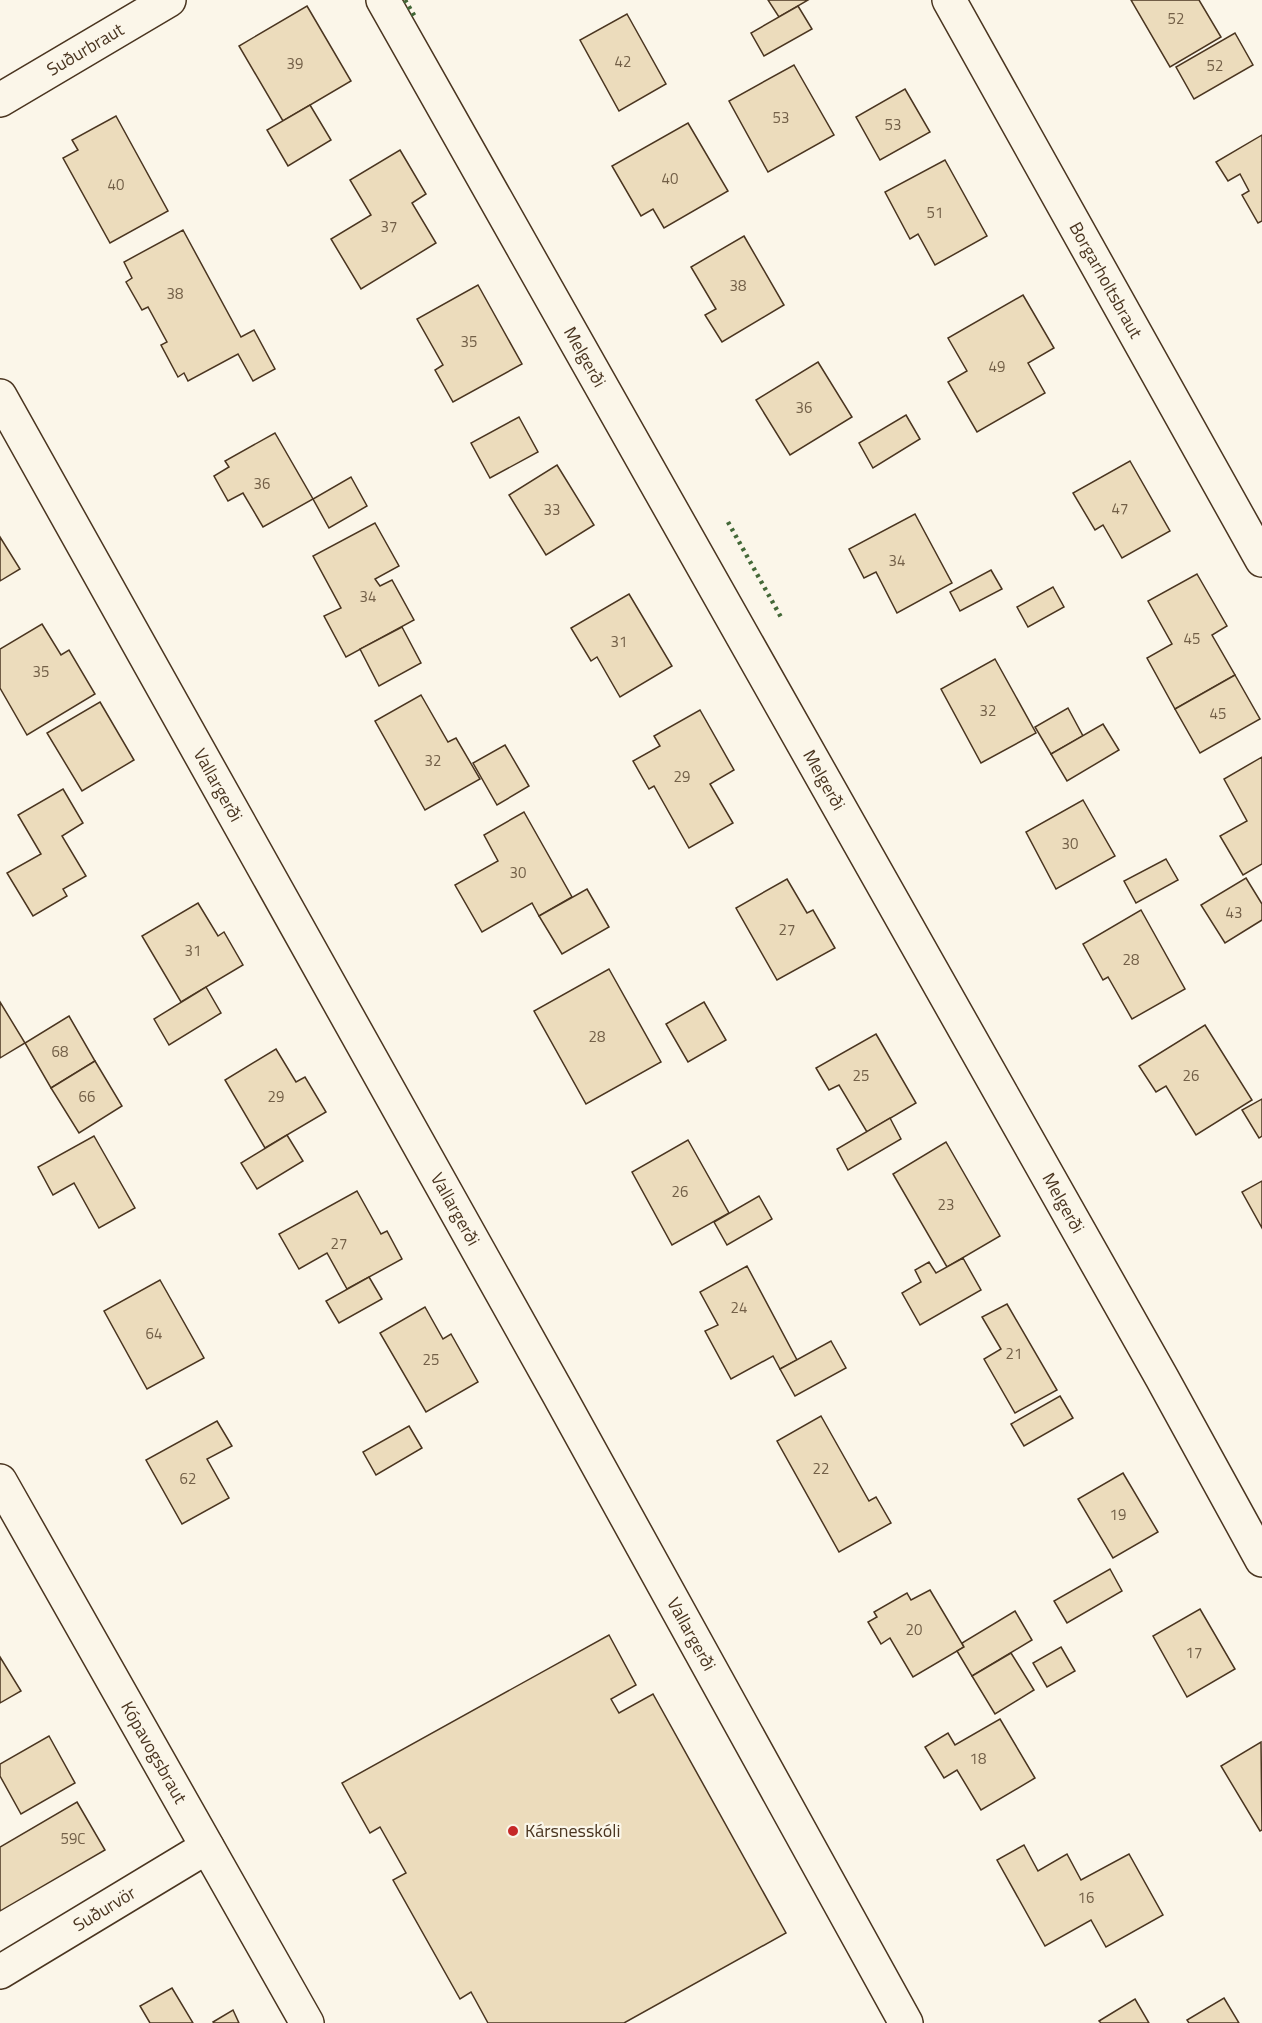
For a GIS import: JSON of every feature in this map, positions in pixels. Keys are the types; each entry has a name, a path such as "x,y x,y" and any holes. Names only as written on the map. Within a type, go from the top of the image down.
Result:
{"street":[{"name":"Suðurbraut","path":"0,100 169,0"},
{"name":"Melgerði","path":"383,0 1162,1378 1262,1560"},
{"name":"Borgarholtsbraut","path":"949,0 1262,560"},
{"name":"Vallargerði","path":"0,396 552,1383 906,2023"},
{"name":"Kópavogsbraut","path":"0,1481 307,2023"},
{"name":"Suðurvör","path":"0,1972 207,1847"}],"building":[{"path":"768,0 808,0 779,17"},
{"path":"1131,0 1199,0 1221,37 1170,67"},
{"path":"307,6 351,81 283,121 239,46"},
{"path":"798,6 812,29 764,56 751,33"},
{"path":"627,14 666,84 619,111 580,40"},
{"path":"1235,33 1253,65 1194,99 1176,67"},
{"path":"794,65 834,135 768,172 729,101"},
{"path":"905,89 930,132 880,160 856,117"},
{"path":"310,105 331,140 288,166 267,130"},
{"path":"116,116 168,211 110,243 63,158 78,150 72,140"},
{"path":"688,123 728,191 664,228 653,209 641,216 612,166"},
{"path":"1262,135 1262,221 1258,223 1242,195 1249,191 1240,174 1228,181 1216,162"},
{"path":"400,150 426,194 412,203 436,243 361,289 331,239 371,215 350,180"},
{"path":"945,160 987,236 935,265 918,234 910,239 885,192"},
{"path":"183,230 241,337 254,330 275,369 253,381 238,354 188,381 184,373 178,377 161,345 167,342 148,307 142,310 126,282 132,278 124,262"},
{"path":"744,236 784,305 722,342 705,315 716,309 691,267"},
{"path":"478,285 522,364 453,402 435,370 443,365 417,319"},
{"path":"1023,295 1054,348 1028,363 1045,393 977,432 948,382 967,371 948,338"},
{"path":"818,362 852,417 790,455 756,400"},
{"path":"906,415 920,439 873,468 859,443"},
{"path":"519,417 538,452 490,478 471,443"},
{"path":"275,433 313,499 263,527 243,493 228,501 214,476 229,467 225,461"},
{"path":"1130,461 1170,531 1122,558 1103,525 1095,530 1073,493"},
{"path":"557,465 594,525 546,555 509,495"},
{"path":"351,477 367,506 329,528 313,499"},
{"path":"915,514 952,583 897,613 876,572 864,578 849,549"},
{"path":"375,523 399,566 375,579 380,586 392,580 414,620 346,657 324,616 341,608 313,556"},
{"path":"0,537 20,569 0,581"},
{"path":"991,570 1002,589 960,611 950,592"},
{"path":"1197,574 1227,626 1212,635 1235,675 1175,709 1147,658 1172,644 1148,601"},
{"path":"1053,587 1064,607 1028,627 1017,607"},
{"path":"629,594 672,666 620,697 597,657 591,661 571,628"},
{"path":"42,624 61,655 69,650 95,694 27,735 0,688 0,649"},
{"path":"402,627 421,663 379,686 360,649"},
{"path":"995,659 1036,733 981,763 941,689"},
{"path":"1235,675 1260,719 1200,753 1175,709"},
{"path":"421,695 448,742 456,738 480,779 425,810 375,721"},
{"path":"100,702 134,760 82,791 47,733"},
{"path":"1068,708 1083,736 1051,754 1035,727"},
{"path":"700,710 734,770 710,784 733,823 689,848 654,786 649,789 633,761 660,746 654,736"},
{"path":"1103,724 1119,750 1067,781 1051,754"},
{"path":"505,745 529,786 497,805 473,763"},
{"path":"1262,757 1262,864 1243,875 1220,836 1247,821 1224,779"},
{"path":"63,789 83,823 62,836 86,876 63,889 67,896 33,916 7,873 41,854 18,815"},
{"path":"1083,800 1115,856 1056,889 1026,832"},
{"path":"524,812 572,897 539,916 532,903 482,932 455,885 498,861 484,835"},
{"path":"1166,859 1178,880 1136,903 1124,881"},
{"path":"1246,878 1262,904 1262,920 1225,943 1201,905"},
{"path":"787,879 807,913 813,910 835,948 777,980 736,908"},
{"path":"587,889 609,927 562,954 539,916"},
{"path":"198,903 218,936 224,932 243,965 181,1002 142,936"},
{"path":"1141,910 1185,989 1132,1019 1108,977 1103,980 1083,944"},
{"path":"609,969 661,1062 586,1104 534,1011"},
{"path":"206,987 221,1013 169,1045 154,1019"},
{"path":"0,1002 25,1043 0,1058"},
{"path":"704,1002 726,1040 688,1062 666,1024"},
{"path":"69,1016 95,1061 51,1088 25,1043"},
{"path":"1205,1025 1252,1100 1196,1135 1166,1086 1156,1092 1139,1066"},
{"path":"876,1034 916,1103 867,1132 839,1085 829,1090 816,1068"},
{"path":"276,1049 296,1082 305,1077 326,1112 265,1148 225,1080"},
{"path":"95,1061 122,1106 79,1133 51,1088"},
{"path":"1262,1099 1262,1136 1259,1138 1242,1110"},
{"path":"890,1118 901,1139 848,1170 837,1149"},
{"path":"287,1135 303,1161 257,1189 241,1163"},
{"path":"94,1136 135,1208 99,1228 74,1183 53,1195 38,1167"},
{"path":"688,1140 729,1213 672,1245 632,1172"},
{"path":"946,1142 1000,1236 947,1267 893,1174"},
{"path":"1262,1181 1262,1228 1242,1192"},
{"path":"357,1191 381,1234 387,1231 402,1259 347,1289 327,1253 299,1269 279,1234"},
{"path":"759,1196 772,1219 727,1245 714,1222"},
{"path":"963,1258 981,1290 920,1325 902,1293 921,1282 915,1270 929,1262 936,1273"},
{"path":"747,1266 797,1360 780,1369 773,1356 731,1379 705,1331 718,1325 700,1292"},
{"path":"369,1277 382,1299 339,1323 326,1301"},
{"path":"160,1280 204,1358 147,1389 104,1311"},
{"path":"1007,1304 1057,1390 1015,1413 984,1359 1001,1349 982,1317"},
{"path":"425,1307 443,1339 451,1334 478,1382 426,1412 380,1333"},
{"path":"831,1341 846,1368 795,1396 780,1369"},
{"path":"1060,1396 1073,1418 1024,1446 1011,1424"},
{"path":"821,1416 869,1501 876,1497 891,1523 839,1552 777,1441"},
{"path":"217,1421 232,1446 207,1459 229,1498 182,1524 146,1460"},
{"path":"409,1426 422,1448 376,1475 363,1452"},
{"path":"1123,1473 1158,1532 1113,1558 1078,1499"},
{"path":"1110,1569 1122,1591 1067,1623 1054,1601"},
{"path":"930,1590 964,1647 913,1677 890,1638 881,1644 868,1622 877,1617 874,1612 907,1593 911,1600"},
{"path":"1200,1609 1235,1669 1187,1697 1153,1636"},
{"path":"1015,1611 1032,1640 972,1676 957,1651 964,1647 962,1643"},
{"path":"609,1635 636,1685 611,1699 619,1713 653,1694 786,1933 624,2023 488,2023 471,1992 460,1999 393,1880 406,1873 380,1827 370,1833 342,1783"},
{"path":"1061,1647 1075,1671 1047,1687 1033,1663"},
{"path":"1011,1653 1034,1690 995,1714 972,1676"},
{"path":"0,1657 21,1691 0,1703"},
{"path":"1000,1719 1035,1778 981,1810 957,1770 944,1778 925,1747 948,1733 955,1745"},
{"path":"49,1736 75,1783 21,1814 0,1776 0,1764"},
{"path":"1261,1742 1262,1830 1260,1831 1221,1766"},
{"path":"77,1802 105,1850 0,1911 0,1847"},
{"path":"1024,1845 1038,1871 1067,1854 1081,1880 1129,1854 1163,1915 1106,1947 1091,1920 1045,1946 997,1860"},
{"path":"172,1988 193,2023 150,2023 140,2006"},
{"path":"1224,1998 1239,2023 1189,2023 1187,2020"},
{"path":"1135,1999 1149,2023 1101,2023 1099,2021"},
{"path":"233,2010 239,2023 213,2022"}],"hedge":[{"path":"405,0 415,17"},
{"path":"728,522 782,619"}],"place":[{"name":"Kársnesskóli","path":"513,1831"}]}
